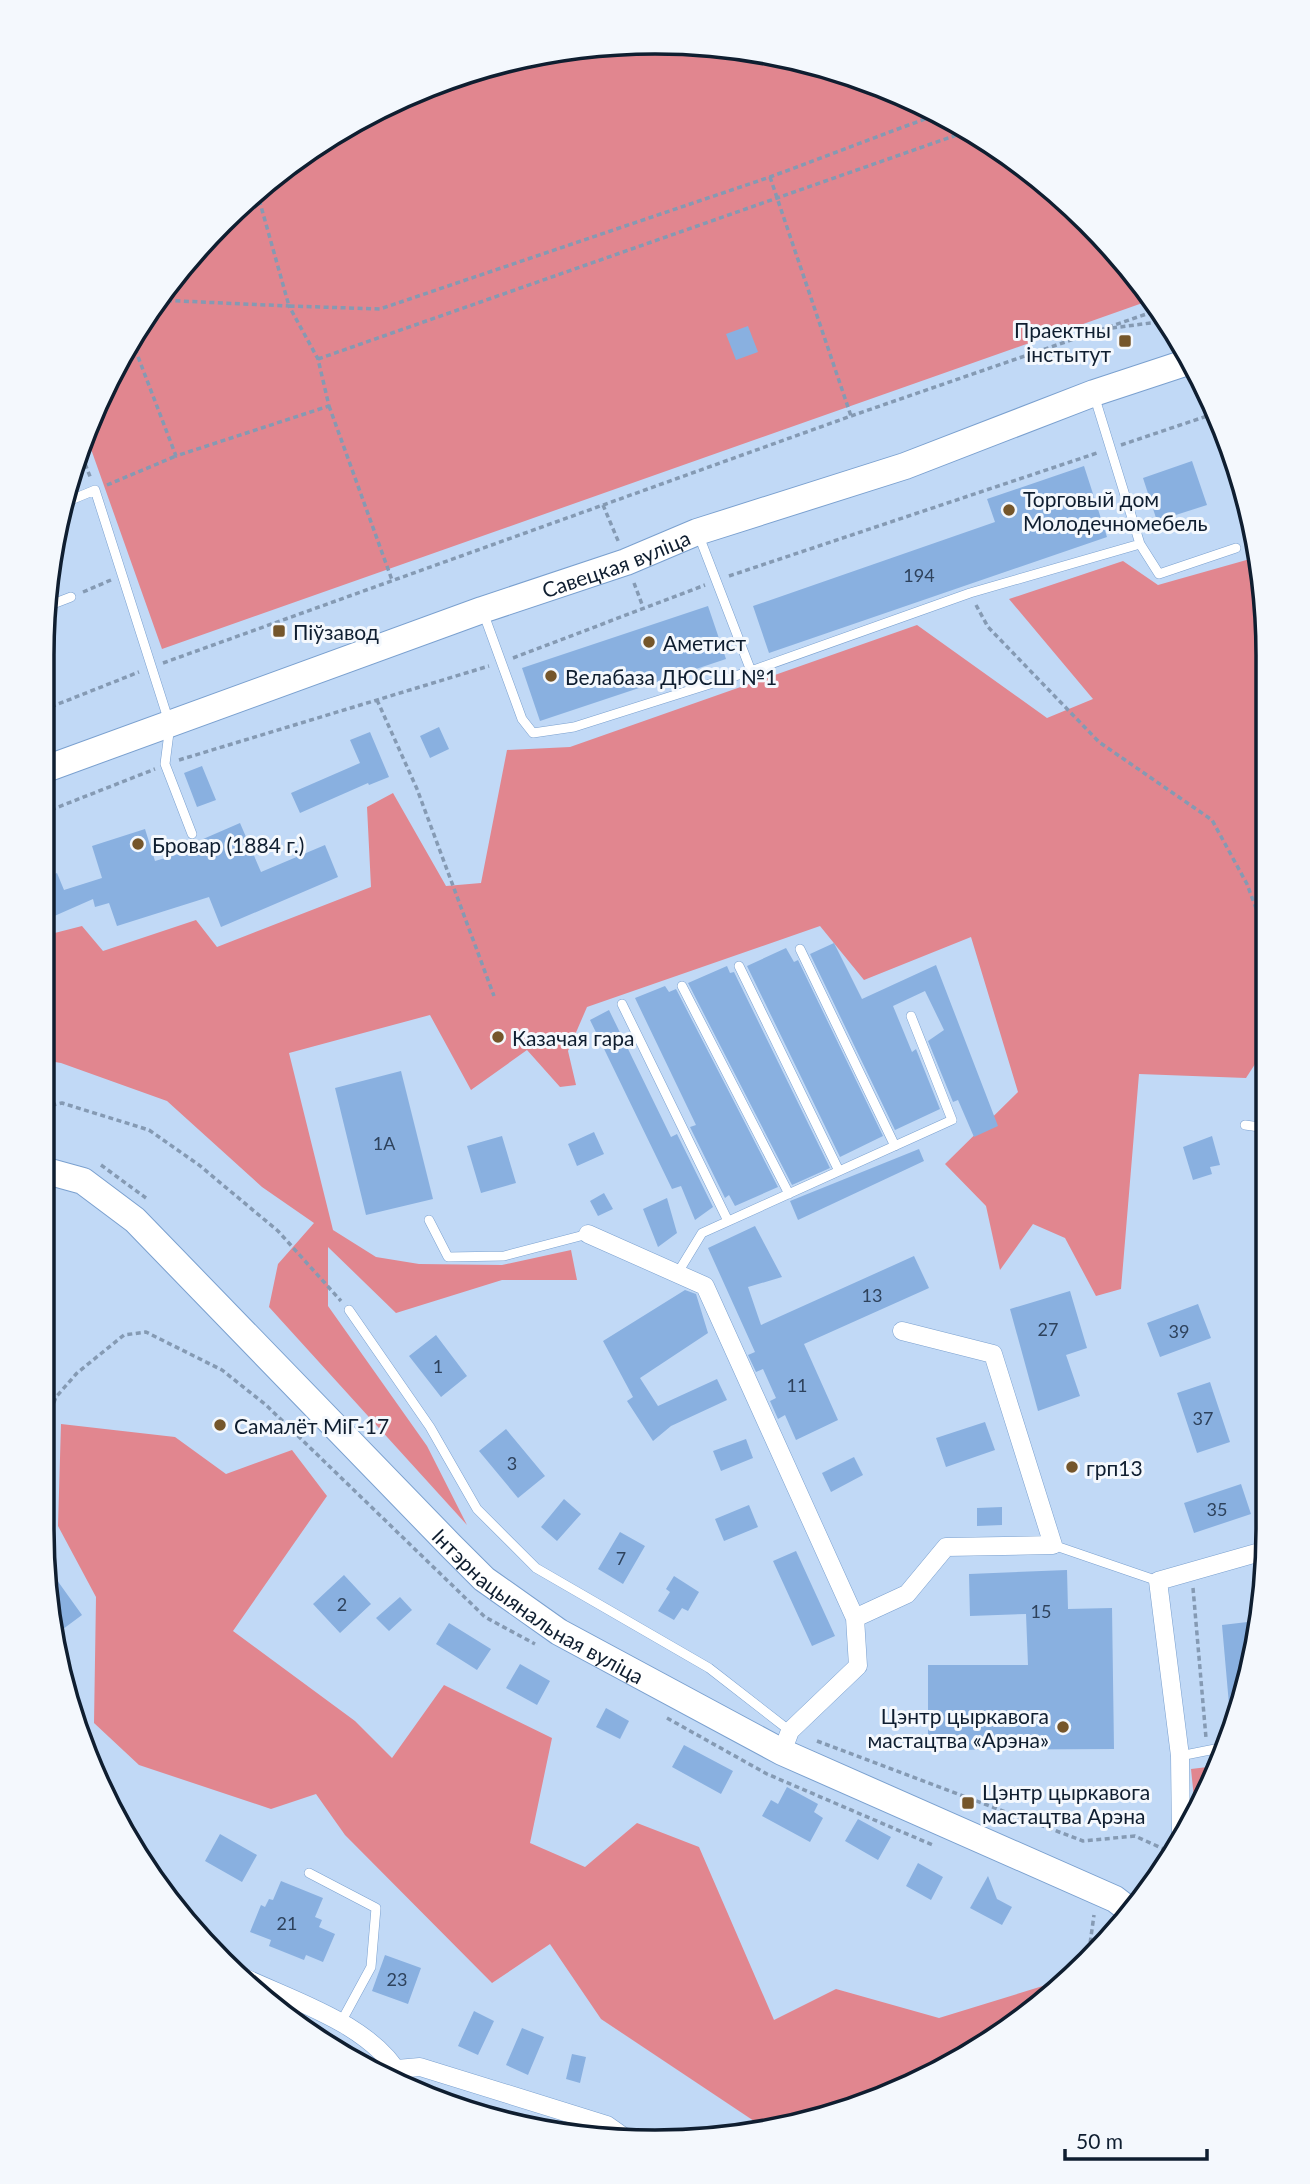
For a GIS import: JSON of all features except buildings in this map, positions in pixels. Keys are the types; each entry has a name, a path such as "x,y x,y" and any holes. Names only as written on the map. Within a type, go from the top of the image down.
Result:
{"main road":[{"name":"Савецкая вуліца","path":"54,766 482,610 626,562 698,532 905,466 1094,393 1181,365"},
{"name":"Інтэрнацыянальная вуліца","path":"54,1173 83,1181 135,1220 484,1579 559,1632 1115,1899 1123,1905"}],"street":[{"path":"588,1234 705,1286 855,1618 858,1666 786,1741"},
{"path":"855,1618 907,1594 946,1546 1053,1545 993,1354 902,1331"},
{"path":"1181,1819 1180,1756 1158,1581 1255,1554"},
{"path":"268,1988 340,2024 378,2049 397,2072"},
{"path":"402,2074 420,2067 611,2128"}],"lane":[{"path":"1094,393 1140,544 1159,575 1236,548"},
{"path":"76,498 95,490 170,725 165,764 192,834"},
{"path":"698,532 751,671"},
{"path":"482,610 522,719 533,733 574,727 751,671 970,593 1140,544"},
{"path":"57,602 71,597"},
{"path":"800,949 895,1146"},
{"path":"739,965 839,1171"},
{"path":"682,986 789,1194"},
{"path":"622,1004 728,1221"},
{"path":"677,1274 702,1233 952,1120 911,1017"},
{"path":"1245,1125 1256,1126"},
{"path":"429,1220 447,1257 504,1256 588,1234"},
{"path":"349,1310 430,1427 477,1509 536,1568 709,1668 786,1741"},
{"path":"1053,1545 1158,1581"},
{"path":"1180,1756 1214,1750"},
{"path":"309,1873 376,1908 371,1967 340,2024"}],"path":[{"path":"170,301 380,309 770,177 926,119"},
{"path":"318,359 956,135"},
{"path":"770,177 851,416"},
{"path":"260,202 289,306 318,359 329,406 392,580"},
{"path":"54,705 392,580 1149,313"},
{"path":"1105,328 1156,322"},
{"path":"136,353 176,456"},
{"path":"85,465 95,490 176,456 329,406"},
{"path":"54,809 165,764 501,663 716,581 1206,416"},
{"path":"71,597 122,575"},
{"path":"970,593 988,627 1099,742 1212,820 1247,884 1256,908"},
{"path":"377,700 417,789 494,996"},
{"path":"54,1105 62,1103 149,1130 199,1165 278,1231 349,1310"},
{"path":"92,1161 110,1169 151,1203"},
{"path":"54,1402 78,1373 124,1335 146,1332 222,1370 266,1405"},
{"path":"1191,1572 1208,1763"},
{"path":"786,1741 1083,1842 1135,1836 1163,1849"},
{"path":"1089,1944 1094,1915"}],"shaded area":[{"path":"655,54 733,59 848,86 921,116 989,155 1021,178 1080,230 1142,303 162,649 91,449 116,389 155,321 178,289 230,230 259,203 321,155 355,135 389,116 462,86 577,59"},
{"path":"1248,560 1256,655 1256,1063 1246,1078 1139,1074 1121,1289 1096,1296 1065,1238 1033,1224 1000,1270 986,1206 945,1164 1018,1092 971,937 864,980 820,926 587,1007 568,1051 576,1085 560,1087 527,1050 471,1090 430,1015 289,1053 333,1230 376,1257 419,1264 502,1265 571,1250 577,1280 502,1280 396,1313 328,1247 328,1306 427,1446 467,1525 269,1307 278,1264 314,1223 262,1187 167,1101 54,1062 54,933 82,926 103,951 196,920 217,947 371,887 367,807 393,793 446,886 481,883 507,750 570,747 917,625 1047,718 1093,699 1009,599 1123,561 1158,585"},
{"path":"61,1424 175,1437 226,1474 292,1450 327,1496 233,1631 355,1721 392,1758 444,1685 552,1738 530,1843 585,1867 637,1823 699,1847 774,2020 836,1989 939,2018 1046,1985 989,2029 921,2068 848,2098 754,2121 601,2019 550,1944 492,1983 345,1835 316,1794 271,1809 139,1765 94,1723 96,1597 58,1526"},
{"path":"1206,1767 1194,1796 1191,1769"}],"place":[{"name":"Праектны інстытут","path":"1125,341"},
{"name":"Торговый дом Молодечномебель","path":"1009,510"},
{"name":"Піўзавод","path":"279,631"},
{"name":"Аметист","path":"649,642"},
{"name":"Велабаза ДЮСШ №1","path":"551,676"},
{"name":"Бровар (1884 г.)","path":"138,844"},
{"name":"Казачая гара","path":"498,1037"},
{"name":"Самалёт МіГ-17","path":"220,1425"},
{"name":"грп13","path":"1072,1467"},
{"name":"Цэнтр цыркавога мастацтва «Арэна»","path":"1063,1727"},
{"name":"Цэнтр цыркавога мастацтва Арэна","path":"968,1803"}]}
